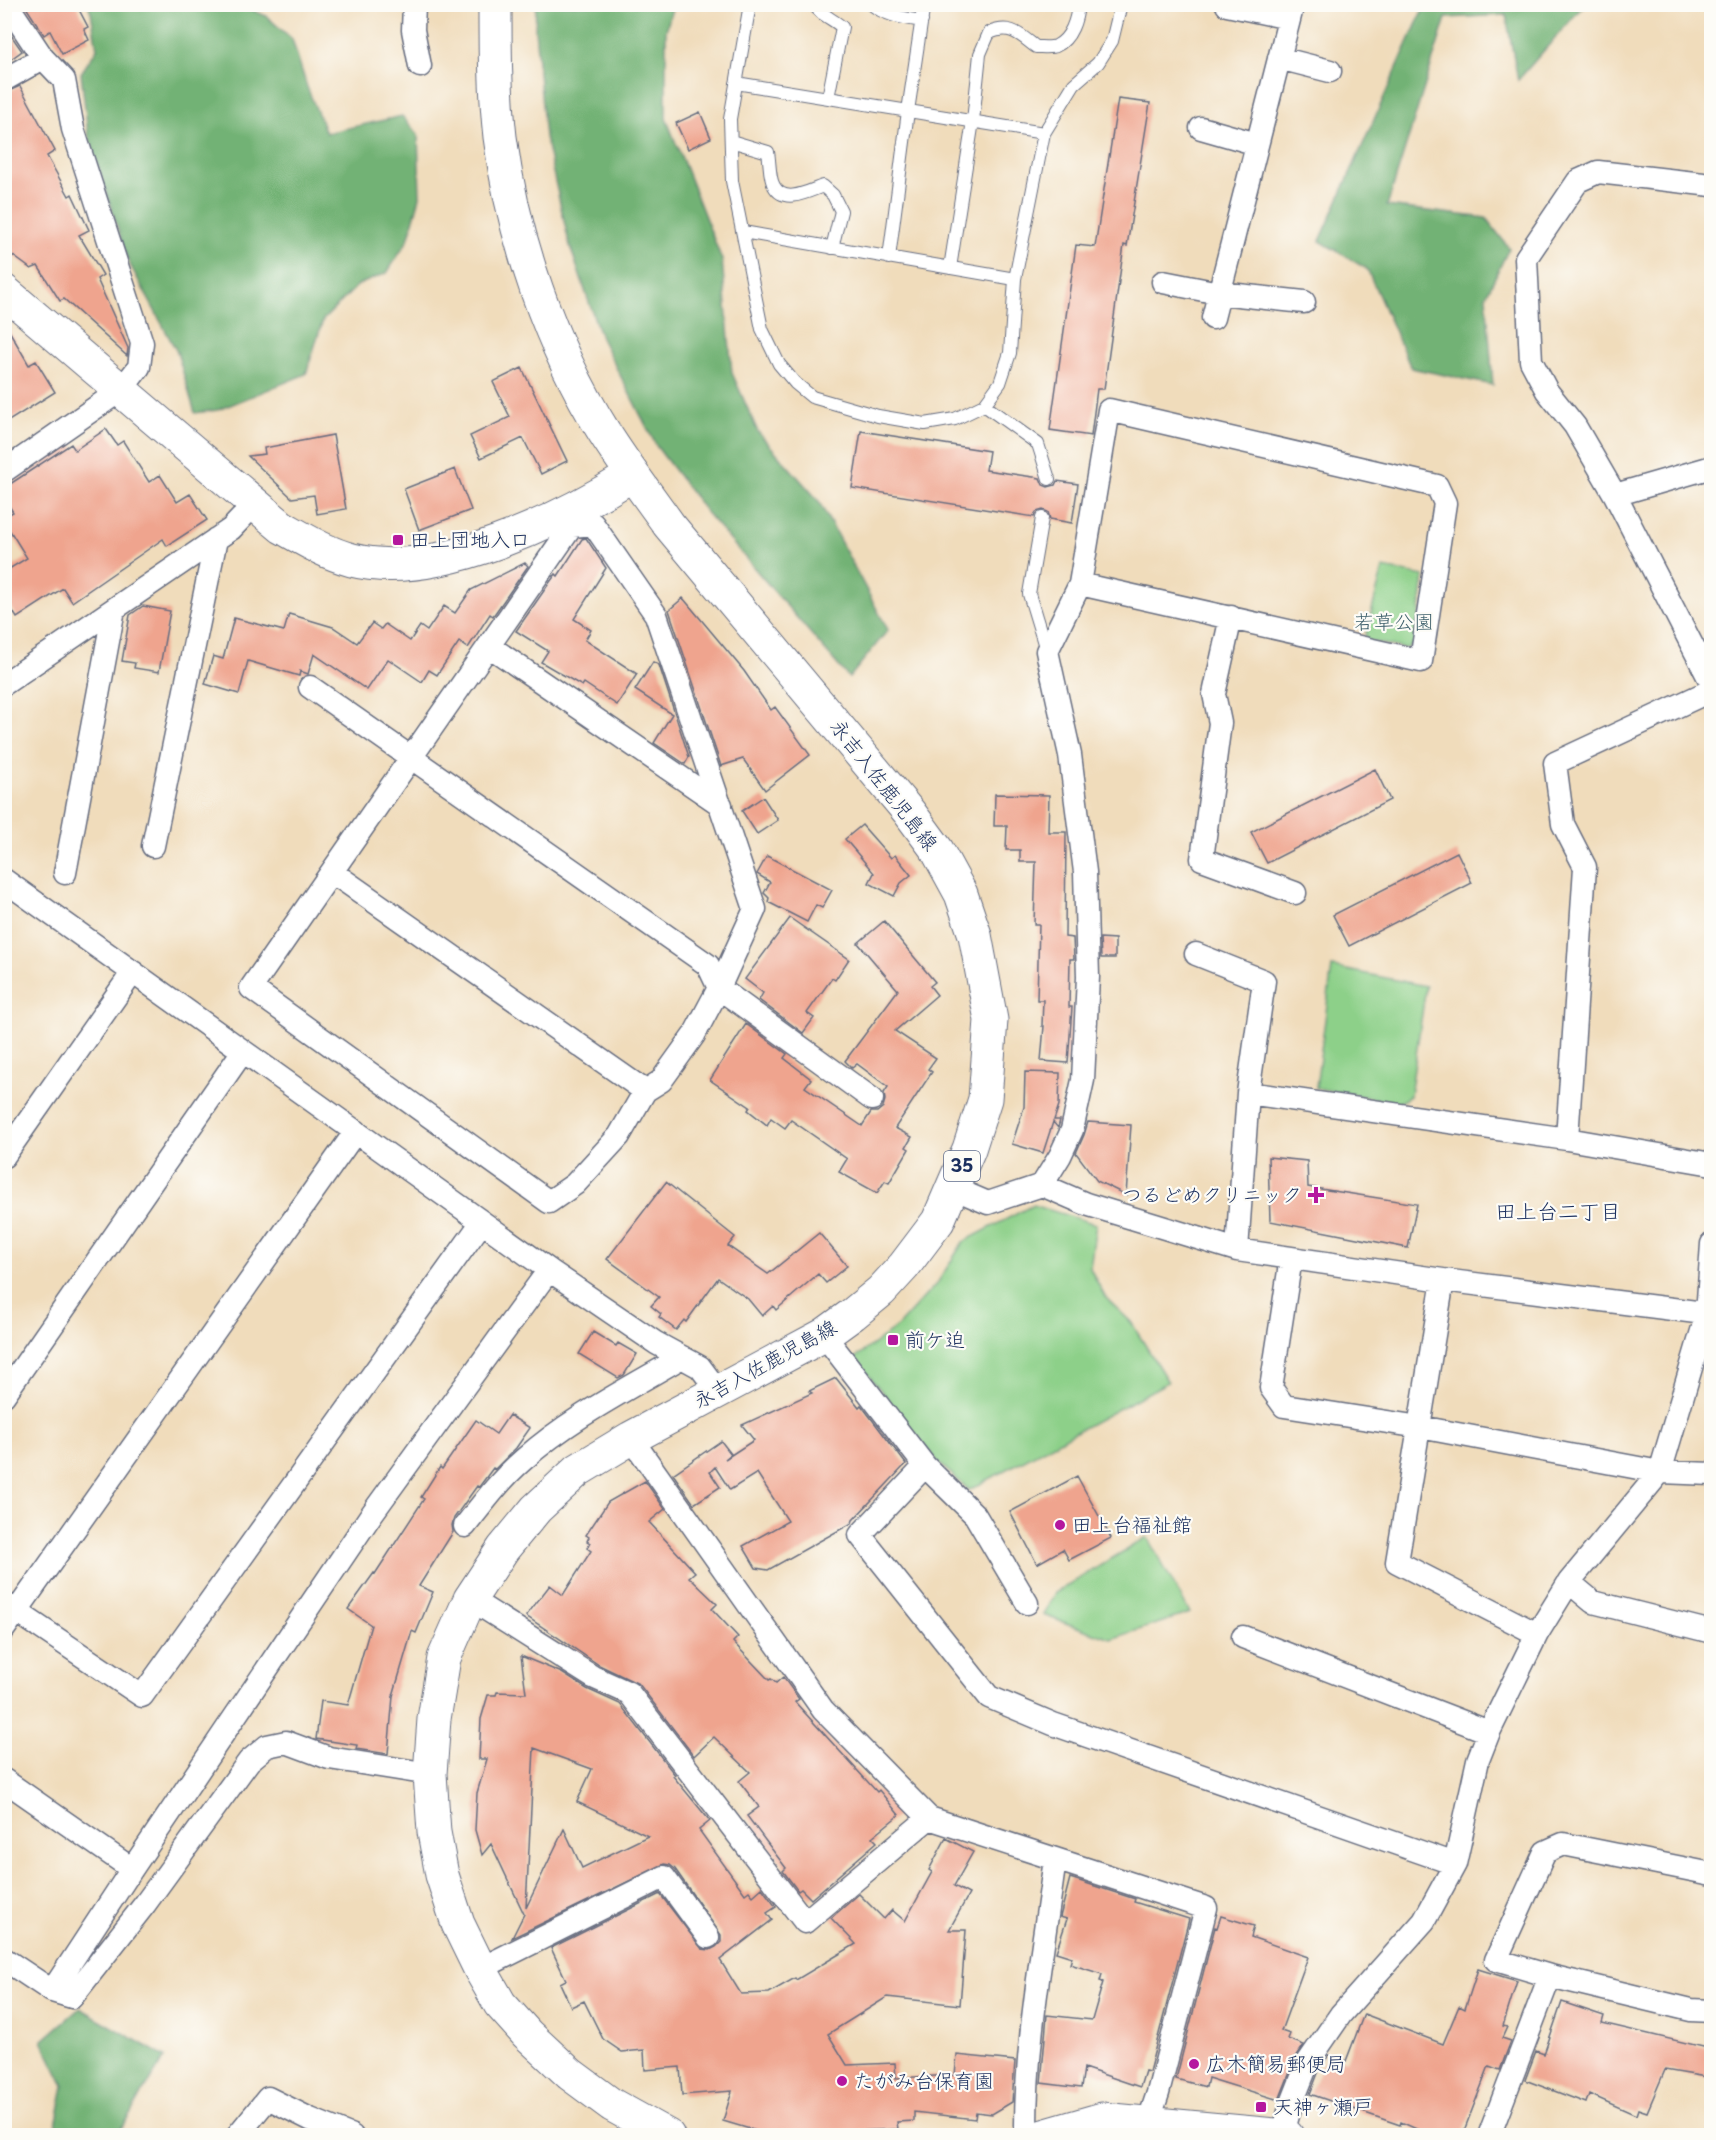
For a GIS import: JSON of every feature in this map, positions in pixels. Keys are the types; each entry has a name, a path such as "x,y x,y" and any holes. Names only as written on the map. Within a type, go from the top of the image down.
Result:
{"main road":[{"name":"永吉入佐鹿児島線","path":"495,4 495,64 500,137 514,208 534,280 554,335 574,377 602,429 669,525 909,812 937,850 961,894 975,935 991,1020 985,1099 969,1149 938,1221 904,1266 872,1298 824,1335 631,1438 578,1470 536,1509 503,1549 470,1599 444,1658 434,1719 430,1774 434,1832 442,1875 458,1924 500,2004 527,2034 570,2074 612,2105 668,2136"},
{"path":"4,291 282,527 318,548 353,561 384,565 420,562 471,551 568,520 592,500 632,475"},
{"path":"1043,2136 1102,2119 1285,2135"}],"street":[{"path":"4,471 121,390 139,367 142,343 73,129 64,80 43,58 7,4"},
{"path":"414,4 413,30 420,66"},
{"path":"1213,318 1291,11 1227,5"},
{"path":"4,80 43,58"},
{"path":"1279,58 1330,72"},
{"path":"1201,128 1257,144"},
{"path":"1712,185 1598,172 1578,181 1526,258 1531,361 1547,391 1575,426 1615,495 1712,684"},
{"path":"1163,282 1219,293 1304,302"},
{"path":"953,1188 988,1203 1042,1185 1060,1156 1072,1130 1083,1080 1089,977 1085,872 1070,755 1047,651 1080,584 1109,410 1437,486 1445,503 1421,661 1080,584"},
{"path":"1615,495 1712,467"},
{"path":"4,684 231,529 254,505"},
{"path":"568,520 593,524 656,615 755,909 719,988 693,1035 661,1082 645,1091 619,1136 575,1184 549,1202 251,988 489,645 568,520"},
{"path":"153,846 216,539"},
{"path":"65,873 114,609"},
{"path":"1231,617 1214,694 1220,723 1202,858 1295,893"},
{"path":"489,645 721,805"},
{"path":"310,687 708,965 719,988 872,1099"},
{"path":"1568,1139 1585,867 1563,824 1555,763 1712,690"},
{"path":"332,872 645,1091"},
{"path":"8,890 133,972 549,1270 656,1342 700,1367 718,1391"},
{"path":"1196,954 1264,981 1248,1093 1237,1250"},
{"path":"4,1156 133,972"},
{"path":"4,1395 243,1051"},
{"path":"1248,1093 1568,1139 1712,1164"},
{"path":"356,1131 9,1615 142,1696 482,1222"},
{"path":"1042,1185 1086,1204 1237,1250 1443,1280 1709,1314"},
{"path":"1285,2135 1290,2108 1308,2062 1341,2014 1424,1921 1455,1864 1478,1760 1489,1732 1537,1634 1569,1582 1660,1472 1709,1314 1712,1244"},
{"path":"1291,1258 1271,1388 1284,1406 1419,1427 1660,1472 1712,1474"},
{"path":"52,1991 371,1515 549,1270"},
{"path":"1443,1280 1397,1562 1537,1634"},
{"path":"824,1335 926,1466 975,1515 1027,1603"},
{"path":"465,1526 496,1487 523,1460 583,1416 682,1357"},
{"path":"631,1438 823,1710 929,1818 1206,1908 1158,2093 1148,2123"},
{"path":"926,1466 860,1535 989,1697 1063,1728 1455,1864"},
{"path":"1569,1582 1593,1602 1712,1632"},
{"path":"470,1599 593,1677 629,1693 805,1922 929,1818"},
{"path":"1243,1637 1489,1732"},
{"path":"4,1959 52,1991 72,1997 146,1904 249,1761 267,1746 286,1742 329,1758 430,1774"},
{"path":"4,1780 132,1869"},
{"path":"1712,1874 1563,1844 1545,1852 1496,1960 1550,1976 1691,2010 1712,2011"},
{"path":"1026,2136 1033,2025 1055,1859"},
{"path":"480,1969 664,1877 708,1936"},
{"path":"1489,2136 1550,1976"},
{"path":"237,2136 268,2098 310,2119 352,2136"}],"lane":[{"path":"750,4 730,119 732,181 762,329 779,364 795,383 812,397 878,416 925,424 955,419 984,405 1000,383 1010,353 1016,279 1044,133 1074,84 1098,63 1112,41 1121,4"},
{"path":"814,4 817,11 832,18 842,27 828,98"},
{"path":"871,4 877,10 922,21"},
{"path":"889,258 924,4"},
{"path":"950,268 981,54 989,33 1001,28 1014,31 1036,47 1056,46 1069,34 1077,19 1078,4"},
{"path":"736,83 1044,133"},
{"path":"731,141 768,152 774,187 782,194 793,197 823,186 833,195 841,211 832,248"},
{"path":"743,232 1016,279"},
{"path":"984,405 1038,444 1049,479"},
{"path":"1042,518 1029,594 1047,651"}],"green space":[{"path":"88,5 241,5 266,16 292,39 307,87 326,133 402,116 418,135 420,197 408,240 387,273 358,285 323,320 306,374 218,410 195,413 177,352 128,261 88,134 81,73 97,49"},
{"path":"536,5 673,5 666,31 666,118 722,260 732,373 758,432 818,500 888,630 849,678 705,511 657,447 601,338 569,243 545,137 535,30"},
{"path":"1429,5 1584,5 1518,80 1506,15 1446,18 1387,206 1486,218 1509,248 1486,296 1493,385 1411,368 1367,269 1320,241 1421,14"},
{"name":"若草公園","path":"1383,568 1424,576 1416,643 1406,649 1364,640"},
{"path":"1332,967 1426,986 1410,1096 1399,1103 1316,1088"},
{"path":"1033,1205 1096,1224 1090,1268 1105,1297 1131,1322 1168,1382 969,1490 938,1462 855,1358 898,1326 938,1282 963,1242"},
{"path":"1147,1537 1190,1613 1111,1639 1043,1615 1055,1593"},
{"path":"80,2008 165,2057 117,2135 54,2135 64,2086 42,2041"}],"building":[{"path":"24,4 76,4 88,27 84,29 89,40 62,54 50,31 44,35"},
{"path":"4,25 22,51 4,64"},
{"path":"20,86 55,151 47,156 69,196 72,194 89,230 79,235 103,275 97,279 128,348 127,356 64,299 60,301 38,266 31,269 4,249 4,93"},
{"path":"1118,99 1150,103 1127,246 1124,245 1104,389 1097,389 1091,436 1050,430 1076,245 1095,247"},
{"path":"700,112 711,138 688,149 676,123"},
{"path":"4,322 29,365 36,361 55,392 4,424"},
{"path":"522,368 567,461 541,474 523,438 481,458 470,436 510,417 493,382"},
{"path":"106,429 117,445 123,441 149,482 160,475 177,502 190,494 207,520 167,546 163,539 72,602 63,588 17,618 4,597 4,572 27,558 4,521 4,517 13,512 4,498 4,488 71,444 75,450"},
{"path":"861,431 989,451 986,470 1040,478 1043,485 1048,487 1055,485 1057,481 1078,484 1072,523 1050,519 1048,512 1043,510 1036,512 1034,517 852,488"},
{"path":"333,435 346,509 317,514 314,495 292,498 248,456 265,454 264,448"},
{"path":"455,469 471,510 419,530 404,489"},
{"path":"586,538 606,568 574,619 591,630 585,640 637,674 617,705 584,683 582,686 541,662 548,651 516,631 556,574 558,576 582,539"},
{"path":"525,563 528,566 493,616 490,614 468,648 459,642 437,675 429,670 422,682 388,659 367,690 314,654 308,674 300,671 299,676 248,661 239,694 205,684 213,656 223,659 234,618 284,631 289,614 333,627 357,643 372,623 381,629 385,624 410,641 420,626 427,631 444,606 455,613 471,590"},
{"path":"683,598 744,671 771,710 775,707 810,755 765,790 743,759 721,766 669,610"},
{"path":"143,606 170,611 159,672 134,668 135,663 122,661 130,615"},
{"path":"653,662 659,665 689,757 685,764 654,743 672,714 635,690"},
{"path":"1375,769 1390,800 1267,863 1251,832"},
{"path":"995,794 1049,795 1048,832 1066,832 1065,937 1073,938 1074,959 1070,959 1069,1007 1072,1007 1068,1063 1041,1061 1044,1026 1042,1026 1043,1000 1037,1000 1039,924 1034,924 1036,862 1020,862 1020,850 1006,850 1007,826 994,826"},
{"path":"763,797 778,820 757,834 742,811"},
{"path":"862,825 891,858 895,855 911,875 901,883 894,896 869,883 874,873 845,839"},
{"path":"1457,852 1472,883 1349,946 1333,915"},
{"path":"767,856 832,890 822,908 816,905 807,922 768,902 769,898 764,893 770,882 757,874"},
{"path":"790,918 849,959 835,980 832,978 807,1013 814,1018 803,1033 759,1000 763,993 745,979"},
{"path":"884,921 935,982 930,986 937,995 895,1031 936,1058 928,1069 932,1072 895,1128 912,1137 906,1147 909,1149 889,1183 885,1181 877,1193 839,1172 847,1159 791,1120 785,1128 771,1118 767,1125 748,1110 750,1107 710,1080 746,1024 787,1054 784,1058 811,1079 805,1087 862,1126 871,1112 877,1112 883,1107 884,1093 888,1087 857,1064 852,1068 845,1061 898,990 858,943"},
{"path":"1100,938 1115,939 1115,958 1101,958"},
{"path":"1025,1072 1060,1073 1059,1105 1054,1120 1060,1120 1058,1128 1053,1122 1043,1153 1012,1144 1024,1107"},
{"path":"1088,1122 1131,1125 1126,1195 1097,1181 1076,1153"},
{"name":"つるどめクリニック","path":"1268,1157 1307,1161 1308,1187 1417,1204 1408,1248 1270,1221"},
{"path":"666,1182 735,1237 728,1246 768,1274 819,1233 847,1266 826,1283 818,1274 776,1310 773,1306 762,1316 748,1299 718,1278 686,1322 684,1320 676,1330 659,1317 661,1314 651,1306 659,1297 607,1259"},
{"path":"593,1332 616,1346 618,1343 637,1354 624,1375 618,1378 579,1354"},
{"path":"836,1378 859,1407 861,1405 906,1464 852,1523 768,1570 756,1568 743,1546 788,1521 757,1473 730,1490 715,1467 710,1472 720,1487 694,1504 673,1474 721,1441 731,1454 725,1459 754,1440 742,1425 812,1393 809,1391"},
{"path":"509,1415 530,1428 516,1448 495,1469 493,1468 479,1487 477,1486 454,1518 453,1532 419,1586 433,1592 416,1633 412,1631 393,1696 388,1754 356,1749 357,1745 316,1739 321,1701 348,1705 371,1625 348,1609 375,1574 424,1499 421,1497 440,1467 442,1469 476,1420 496,1434"},
{"name":"田上台福祉館","path":"1077,1476 1111,1538 1069,1560 1063,1549 1037,1564 1010,1512"},
{"path":"645,1481 665,1509 649,1522 695,1572 689,1577 717,1604 712,1609 738,1637 733,1642 769,1680 776,1683 783,1677 799,1699 795,1702 877,1792 879,1790 899,1815 872,1837 877,1842 811,1899 801,1889 798,1891 783,1871 786,1868 747,1816 759,1807 739,1781 750,1772 714,1737 694,1756 639,1684 599,1665 526,1616 550,1585 563,1595 591,1551 587,1548 590,1543 586,1535 608,1502"},
{"path":"521,1656 562,1673 587,1689 620,1704 675,1775 673,1776 710,1821 699,1830 745,1894 749,1891 753,1896 762,1888 776,1907 767,1913 772,1920 720,1960 741,1994 769,1993 795,1978 796,1980 856,1944 831,1918 859,1894 884,1919 892,1910 905,1921 932,1872 929,1870 946,1838 973,1852 954,1886 969,1894 949,1930 966,1930 960,2005 887,1997 828,2034 847,2065 895,2063 896,2078 955,2075 957,2055 1015,2061 1012,2102 992,2114 976,2112 975,2119 914,2112 914,2121 897,2122 898,2129 770,2135 723,2121 732,2091 682,2095 680,2067 645,2070 644,2050 622,2052 603,2039 584,2001 571,2007 560,1983 566,1980 551,1948 660,1894 702,1949 710,1950 716,1947 721,1942 721,1935 675,1869 664,1864 512,1938 524,1914 491,1844 482,1855 475,1830 477,1793 487,1759 479,1759 481,1719 488,1695 496,1695 497,1692 526,1693","holes":["534,1748 592,1769 577,1802 648,1836 582,1868 564,1829 526,1908"]},
{"path":"1070,1878 1135,1899 1134,1902 1189,1919 1149,2072 1145,2071 1140,2087 1084,2068 1081,2088 1041,2083 1047,2015 1092,2020 1103,1982 1100,1981 1102,1974 1070,1964 1072,1957 1056,1952 1067,1919 1060,1917"},
{"path":"1221,1916 1254,1926 1251,1937 1308,1957 1281,2031 1290,2034 1288,2039 1304,2045 1296,2057 1279,2100 1208,2078 1206,2087 1176,2079 1215,1927 1217,1928"},
{"path":"1478,1969 1517,1981 1503,2026 1507,2027 1502,2038 1511,2041 1500,2070 1489,2066 1462,2136 1432,2136 1401,2122 1400,2125 1310,2094 1320,2068 1329,2055 1346,2061 1364,2014 1443,2044 1459,2006 1465,2009"},
{"path":"1562,2002 1604,2016 1602,2023 1712,2049 1712,2078 1665,2070 1647,2112 1638,2109 1636,2115 1589,2094 1586,2103 1525,2080 1536,2051 1544,2054"}],"place":[{"name":"田上団地入口","path":"398,540"},
{"name":"つるどめクリニック","path":"1316,1195"},
{"name":"前ケ迫","path":"893,1340"},
{"name":"田上台福祉館","path":"1060,1525"},
{"name":"広木簡易郵便局","path":"1194,2064"},
{"name":"たがみ台保育園","path":"842,2081"},
{"name":"天神ヶ瀬戸","path":"1261,2107"}],"district":[{"name":"田上台二丁目","path":"1558,1212"}]}
